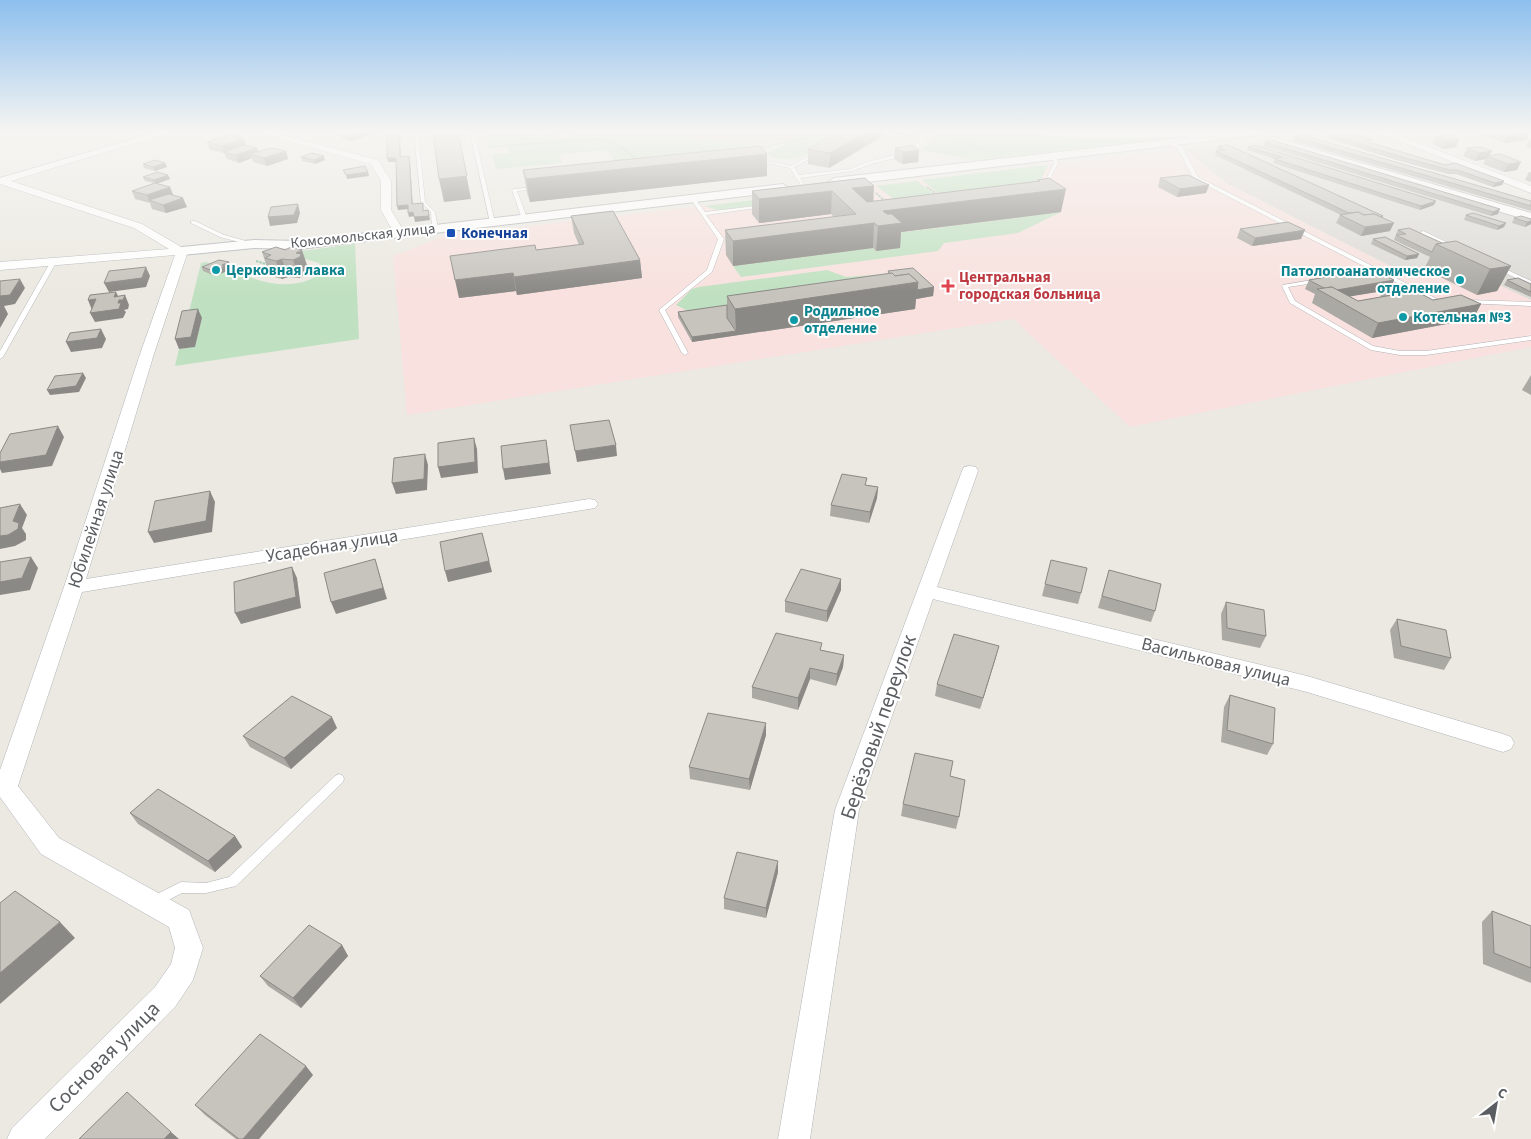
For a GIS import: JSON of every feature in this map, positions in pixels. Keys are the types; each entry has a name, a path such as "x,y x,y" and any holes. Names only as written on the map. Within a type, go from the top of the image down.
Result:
{"street":[{"path":"13,185 138,226 182,251"},
{"path":"386,185 386,210 399,233"},
{"name":"Комсомольская улица","path":"182,251 254,244 299,245 692,198 773,185"},
{"path":"1426,185 1531,217"},
{"path":"1518,185 1531,190"},
{"path":"0,266 182,251"},
{"name":"Юбилейная улица","path":"3,788 74,588 146,357 182,251"},
{"name":"Берёзовый переулок","path":"794,1139 846,810 970,471"},
{"name":"Усадебная улица","path":"74,588 589,504"},
{"name":"Васильковая улица","path":"926,591 1307,684 1503,743"},
{"name":"Сосновая улица","path":"3,788 50,846 180,919 189,948 183,970 165,997 23,1139"}],"lane":[{"path":"421,185 422,202 433,212 435,229"},
{"path":"485,185 493,222"},
{"path":"1036,192 1045,185"},
{"path":"1210,185 1438,302 1448,302"},
{"path":"524,218 514,190 544,187"},
{"path":"684,353 662,310 710,271 720,239 692,198"},
{"path":"702,214 770,206"},
{"path":"193,222 222,236 254,244"},
{"path":"1423,233 1459,250"},
{"path":"0,356 54,261"},
{"path":"1486,262 1531,283"},
{"path":"1369,272 1378,271"},
{"path":"1322,280 1285,286 1292,302 1371,348 1400,353 1426,353 1531,338"},
{"path":"1457,302 1531,304"},
{"path":"152,902 181,887 206,888 232,882 339,779"}],"path":[{"path":"869,185 890,205"},
{"path":"927,186 942,198"},
{"path":"874,196 879,195"}],"shaded area":[{"name":"Центральная городская больница","path":"876,185 1230,185 1402,272 1452,263 1531,300 1531,347 1130,427 1013,319 407,415 393,256 444,236"},
{"path":"1229,185 1413,185 1531,221 1531,300 1452,263 1402,272"}],"green space":[{"path":"923,185 941,199 895,200 876,186"},
{"path":"929,185 1037,185 946,199"},
{"path":"862,187 861,193 718,210 704,206"},
{"path":"1061,212 1018,233 944,243 938,251 741,277 733,266 873,248 876,251 899,248 881,235"},
{"path":"355,244 359,339 175,366 179,349 195,347 202,318 187,320 201,263 206,262 217,266 204,271 215,275 226,269 266,282 277,284 298,283 316,277 323,268 319,263 286,253"},
{"path":"827,270 846,277 885,274 863,285 694,310 686,310 676,305 692,289 699,287"}],"building":[{"path":"149,185 170,187 147,195 132,191"},
{"path":"397,185 411,185 412,204 423,203 423,211 428,210 429,216 414,217 413,212 408,213 408,205 397,206"},
{"path":"803,185 873,185 852,188 867,202 1006,185 1060,185 1066,189 883,211 887,214 892,214 902,223 878,226 874,223 733,241 725,230 856,214 832,191 759,199 752,191"},
{"path":"1173,185 1208,185 1180,189"},
{"path":"1289,185 1316,185 1383,216 1374,214 1364,215 1358,212 1349,213"},
{"path":"1356,185 1385,185 1436,201 1421,206"},
{"path":"1406,185 1421,185 1500,209 1493,212"},
{"path":"1459,185 1476,185 1531,201 1531,206"},
{"path":"169,194 183,198 163,205 149,200"},
{"path":"298,204 294,215 268,217 271,207"},
{"path":"613,211 640,260 514,277 513,273 455,280 450,256 535,245 536,250 584,244 571,216"},
{"path":"1358,212 1364,215 1374,214 1394,223 1365,227 1340,215"},
{"path":"1473,213 1506,223 1499,226 1466,215"},
{"path":"1521,216 1531,219 1531,221 1527,222 1514,218"},
{"path":"1288,222 1305,230 1255,238 1240,229"},
{"path":"1409,228 1442,243 1436,244 1432,252 1396,235 1406,234 1398,230"},
{"path":"1385,237 1419,254 1407,256 1373,239"},
{"path":"1456,241 1511,266 1490,269 1436,244"},
{"path":"276,247 285,250 291,247 302,250 296,253 301,254 300,257 293,260 282,259 276,261 265,258 271,255 262,252"},
{"path":"219,260 229,262 214,271 202,267"},
{"path":"146,267 142,278 104,283 109,271"},
{"path":"913,268 934,287 917,290 918,282 909,274 895,276 888,271"},
{"path":"1372,269 1394,280 1337,290 1332,287 1324,288 1309,280"},
{"path":"892,273 895,276 909,274 918,282 735,309 727,296"},
{"path":"1518,278 1531,284 1531,292 1507,280"},
{"path":"20,279 10,295 0,296 0,281"},
{"path":"1402,284 1433,300 1461,295 1481,304 1378,323 1317,289 1332,287 1358,301 1398,294 1385,287"},
{"path":"116,292 114,297 125,295 123,300 119,300 118,303 121,303 119,309 90,313 96,299 88,300 90,295"},
{"path":"727,305 727,318 736,331 692,337 678,312"},
{"path":"198,309 191,337 175,339 182,311"},
{"path":"101,329 97,338 66,342 70,333"},
{"path":"83,373 76,386 47,390 55,376"},
{"path":"609,420 616,445 575,451 570,425"},
{"path":"58,426 46,455 0,462 0,453 10,434"},
{"path":"474,438 475,462 438,467 438,443"},
{"path":"546,440 549,463 503,469 501,446"},
{"path":"425,454 424,479 392,483 394,458"},
{"path":"842,474 867,478 865,485 878,487 870,512 831,505"},
{"path":"210,491 206,521 148,532 155,501"},
{"path":"20,504 13,521 19,523 18,529 8,535 0,536 0,508"},
{"path":"482,533 489,561 445,571 440,542"},
{"path":"31,557 22,578 0,582 0,562"},
{"path":"375,559 383,588 331,602 324,573"},
{"path":"1051,560 1087,568 1081,593 1045,584"},
{"path":"292,567 296,597 235,613 234,582"},
{"path":"801,569 841,579 827,611 785,601"},
{"path":"1109,570 1161,584 1155,611 1102,596"},
{"path":"1226,602 1264,610 1266,636 1227,628"},
{"path":"1397,619 1446,630 1451,658 1401,646"},
{"path":"776,633 822,643 820,650 844,655 837,674 810,668 798,698 752,687"},
{"path":"954,634 999,646 983,698 937,684"},
{"path":"1230,695 1275,708 1273,744 1227,730"},
{"path":"292,696 332,717 284,758 243,736"},
{"path":"708,713 766,723 749,779 689,767"},
{"path":"915,753 953,761 950,776 965,780 959,817 903,804"},
{"path":"158,789 235,836 208,861 130,813"},
{"path":"737,852 778,861 766,908 724,898"},
{"path":"15,891 60,922 0,973 0,903"},
{"path":"1492,911 1531,926 1531,968 1494,953"},
{"path":"309,925 342,945 293,998 260,976"},
{"path":"260,1034 306,1066 243,1139 239,1139 195,1105"},
{"path":"127,1092 171,1132 164,1139 79,1139"}],"place":[{"name":"Конечная","path":"451,233"},
{"name":"Церковная лавка","path":"216,270"},
{"name":"Патологоанатомическое отделение","path":"1460,280"},
{"name":"Центральная городская больница","path":"948,286"},
{"name":"Котельная №3","path":"1403,317"},
{"name":"Родильное отделение","path":"794,320"}]}
